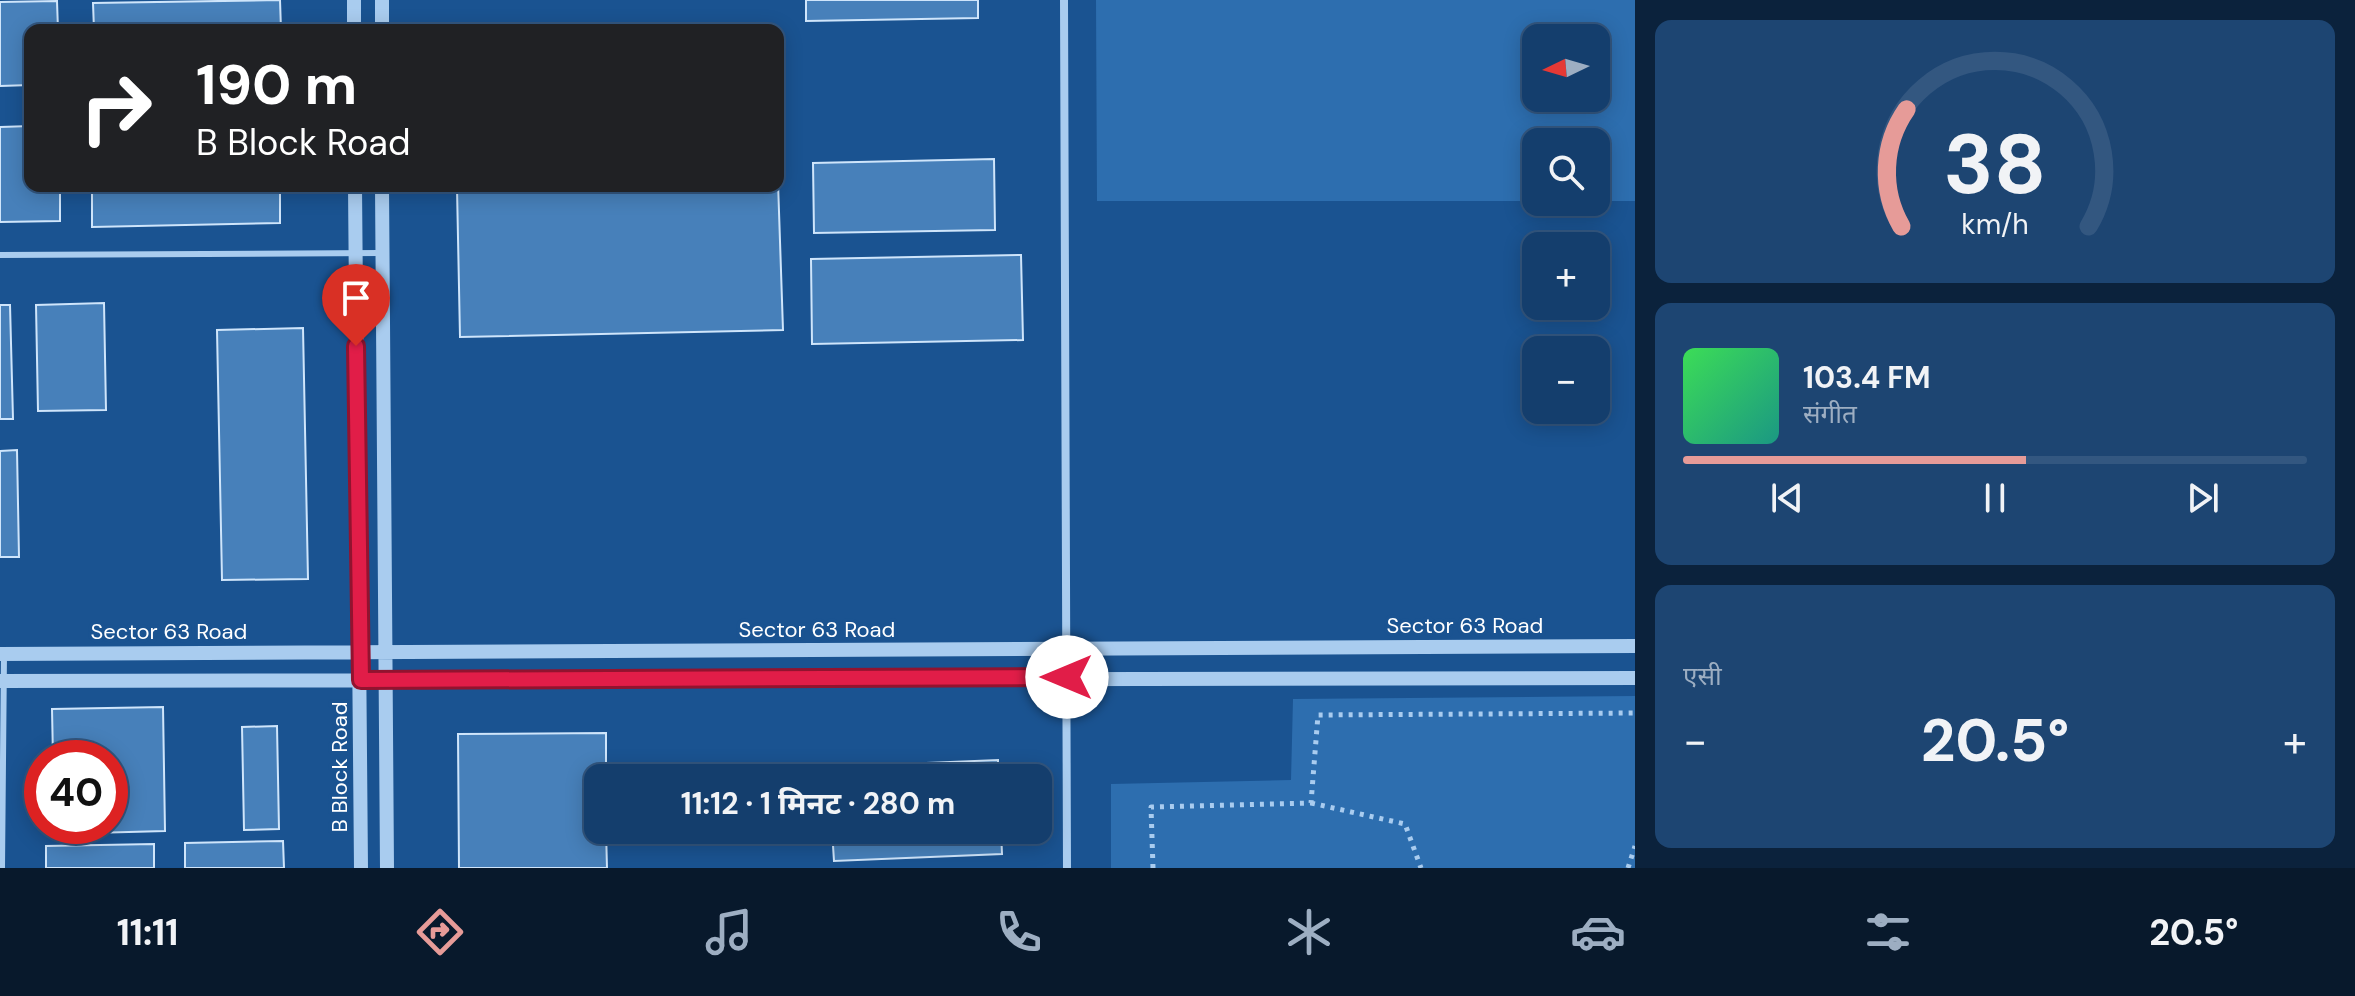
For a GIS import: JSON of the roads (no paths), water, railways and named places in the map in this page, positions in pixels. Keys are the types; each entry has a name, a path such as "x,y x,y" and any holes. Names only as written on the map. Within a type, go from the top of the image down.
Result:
{"street":[{"path":"354,0 354,24"},
{"path":"382,0 382,24"},
{"path":"1064,0 1067,868"},
{"name":"B Block Road","path":"355,192 361,868"},
{"path":"382,192 387,868"},
{"name":"Sector 63 Road","path":"2,654 1635,646"},
{"path":"2,681 1635,678"}],"lane":[{"path":"0,255 383,253"},
{"path":"2,654 2,868"}]}
